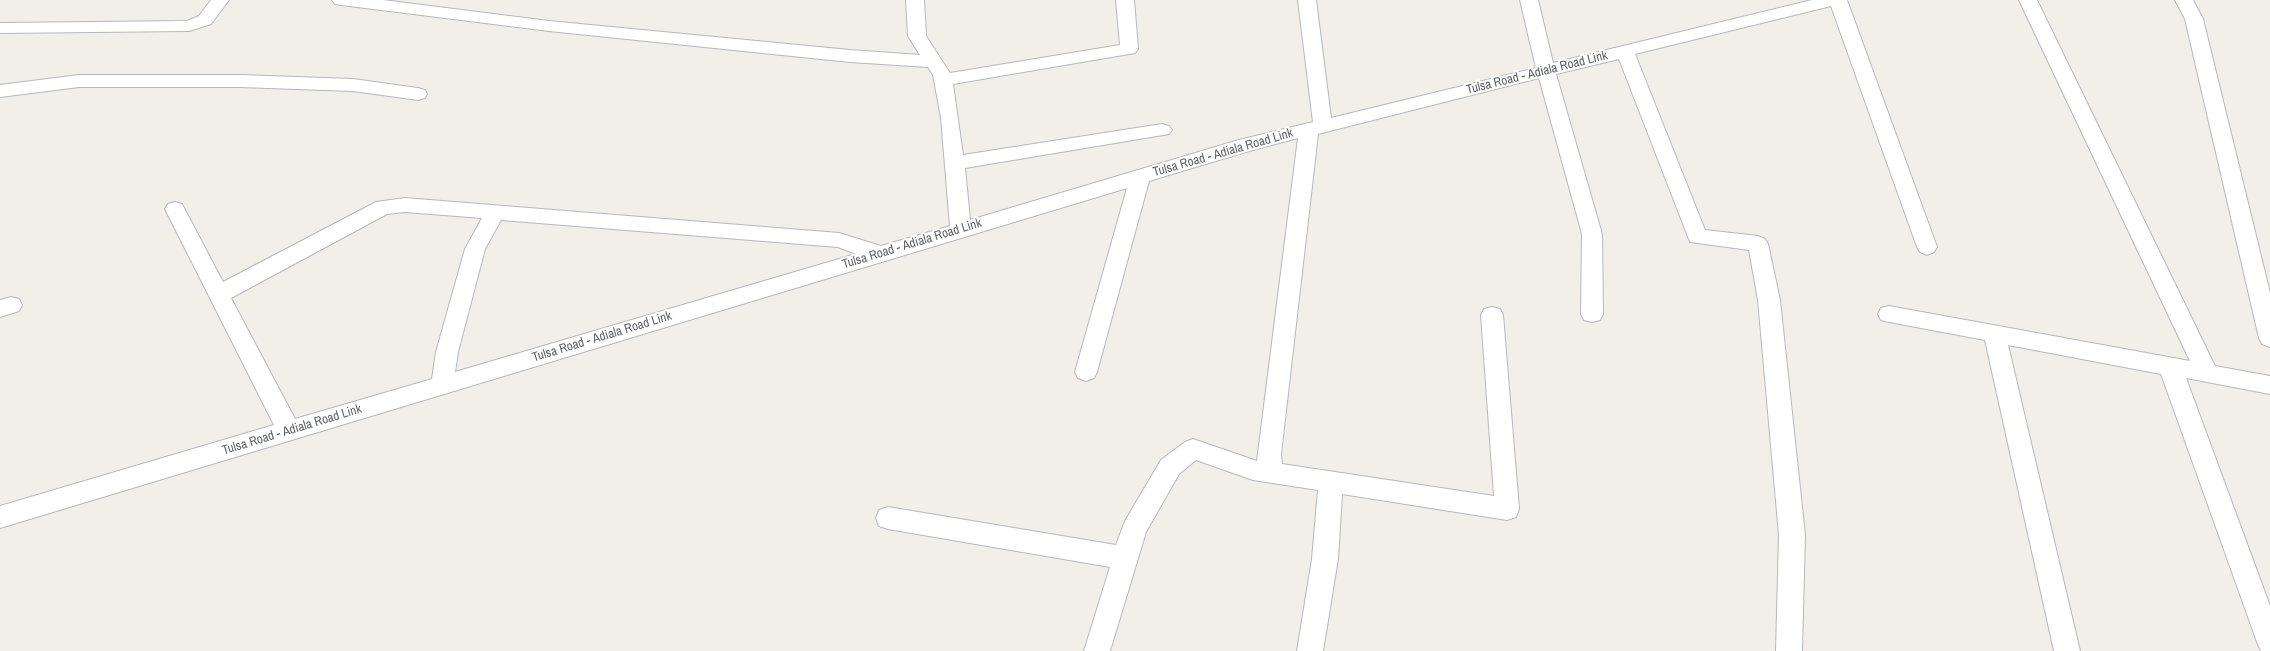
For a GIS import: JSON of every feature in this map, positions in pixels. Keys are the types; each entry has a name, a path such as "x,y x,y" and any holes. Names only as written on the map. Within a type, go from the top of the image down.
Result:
{"street":[{"path":"0,28 189,26 205,20 220,0"},
{"path":"341,0 370,2 548,26 850,56 934,62"},
{"path":"915,0 917,36 942,75 950,118 961,230"},
{"path":"943,80 1129,49 1125,0"},
{"path":"1270,472 1269,454 1316,128 1307,0"},
{"path":"1529,0 1546,71 1592,234 1592,314"},
{"name":"Tulsa Road - Adiala Road Link","path":"0,517 1246,145 1832,0"},
{"path":"1838,0 1927,247"},
{"path":"2028,0 2208,373"},
{"path":"2184,0 2194,19 2263,281 2270,338"},
{"path":"1625,51 1697,238 1758,244 1769,300 1792,535 1789,651"},
{"path":"0,91 80,81 240,81 353,85 418,94"},
{"path":"954,163 1162,130"},
{"path":"1086,372 1140,176"},
{"path":"218,295 383,207 404,205 496,211 839,240 880,254"},
{"path":"175,210 289,431"},
{"path":"442,385 447,352 474,249 496,211"},
{"path":"1889,314 2270,385"},
{"path":"1097,651 1134,529 1170,467 1193,449 1253,470 1507,509 1492,315"},
{"path":"1994,333 2067,651"},
{"path":"2170,366 2270,642"},
{"path":"1310,651 1325,559 1331,481"},
{"path":"888,518 1126,558"}]}
